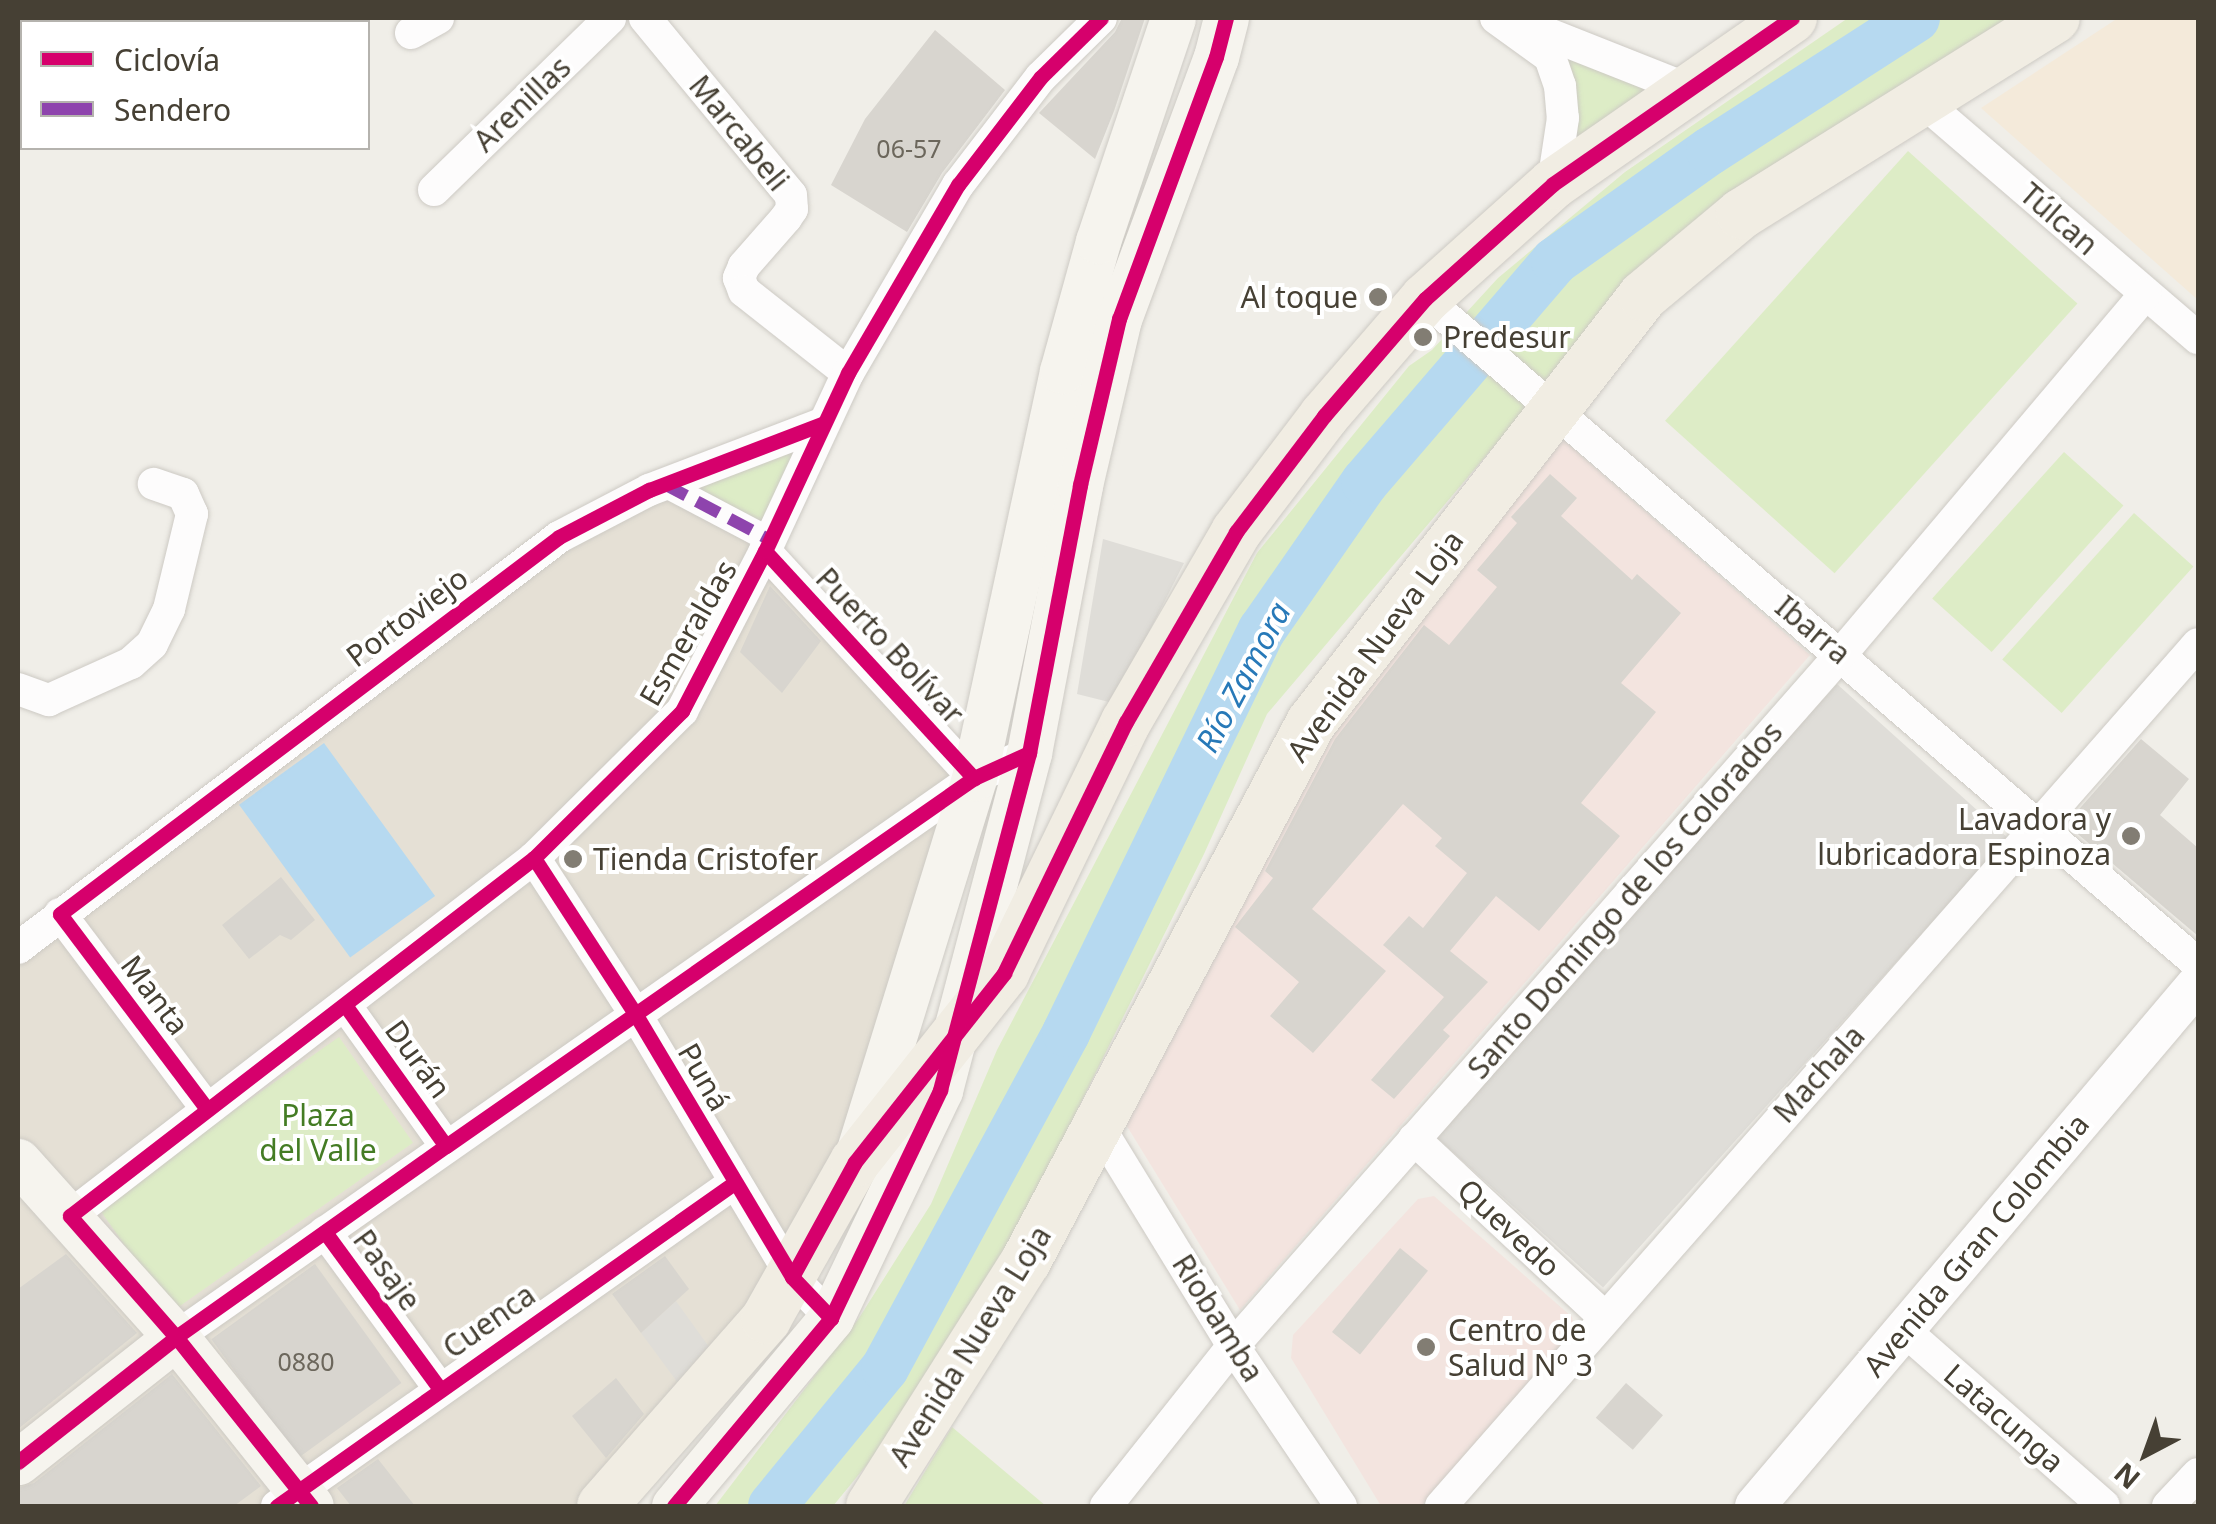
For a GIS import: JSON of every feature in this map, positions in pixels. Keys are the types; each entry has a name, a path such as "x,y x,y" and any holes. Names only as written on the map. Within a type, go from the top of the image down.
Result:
{"main road":[{"path":"855,1162 974,778 1062,371 1098,241 1173,18"},
{"path":"674,1506 831,1318 940,1090 1028,753 1080,485 1119,319 1216,57 1226,18"},
{"path":"602,1506 766,1319 855,1162 1004,974 1126,722 1236,532 1324,416 1435,308 1553,184 1687,89 1742,37 1792,18"},
{"name":"Avenida Nueva Loja","path":"871,1506 1026,1261 1099,1128 1193,939 1311,723 1544,402 1643,296 1741,214 2055,18"},
{"path":"18,1130 66,1192 70,1216"},
{"path":"18,1161 176,1337 295,1501"},
{"path":"18,1462 176,1337"}],"street":[{"name":"Arenillas","path":"434,190 610,18"},
{"name":"Marcabeli","path":"645,18 791,195 792,208 786,218 744,266 739,278 744,291 848,373"},
{"name":"Esmeraldas","path":"70,1216 534,858 682,711 768,546 848,373 958,185 1041,77 1101,18"},
{"path":"1496,18 1550,56 1560,86 1562,118 1553,184"},
{"path":"1507,18 1687,89"},
{"name":"Túlcan","path":"1920,99 2198,338"},
{"name":"Santo Domingo de los Colorados","path":"1106,1506 1234,1346 1842,653 2146,294"},
{"name":"Ibarra","path":"1435,308 1842,653 2198,964"},
{"name":"Portoviejo","path":"18,948 559,537 664,484 822,424"},
{"path":"18,689 49,700 131,663 152,644 169,610 192,514 183,494 154,484"},
{"path":"664,484 768,546"},
{"name":"Puerto Bolívar","path":"768,546 974,778"},
{"name":"Machala","path":"1441,1506 2198,644"},
{"path":"176,1337 974,778 1028,753"},
{"name":"Puná","path":"534,858 636,1015 792,1277 831,1318"},
{"name":"Manta","path":"60,914 207,1110"},
{"name":"Avenida Gran Colombia","path":"1755,1506 2198,983"},
{"name":"Durán","path":"345,1005 446,1146"},
{"name":"Riobamba","path":"1099,1128 1234,1346 1341,1506"},
{"name":"Quevedo","path":"1414,1139 1604,1316"},
{"name":"Cuenca","path":"295,1501 440,1389 734,1183"},
{"name":"Pasaje","path":"326,1232 440,1389"},
{"name":"Latacunga","path":"1904,1330 2104,1506"},
{"path":"2168,1506 2198,1474"}],"shaded area":[{"path":"2118,18 2198,18 2198,300 1981,108"},
{"path":"1552,430 1810,655 1240,1310 1117,1110 1300,758"},
{"path":"644,478 789,554 966,747 844,1153 616,1506 18,1506 18,935 552,522"},
{"path":"1103,539 1184,563 1113,703 1077,694"},
{"path":"1837,684 2008,838 1603,1288 1432,1134"},
{"name":"Centro de Salud Nº 3","path":"1434,1196 1572,1317 1575,1330 1421,1506 1381,1506 1291,1358 1293,1335 1418,1199"},
{"path":"676,1301 712,1351 681,1387 641,1333"}],"green space":[{"path":"1848,18 2039,18 1547,384 1267,714 1204,854 997,1272 893,1433 833,1506 715,1506 859,1318 931,1204 997,1050 1257,553 1409,366 1432,350 1498,278 1625,172"},
{"path":"1535,28 1687,89 1559,147"},
{"path":"1908,151 2077,304 1835,573 1665,421"},
{"path":"822,424 770,540 664,484"},
{"path":"2064,452 2123,506 1992,652 1932,598"},
{"path":"2134,513 2193,567 2062,713 2002,659"},
{"name":"Plaza del Valle","path":"339,1037 413,1143 171,1312 97,1206"},
{"path":"952,1427 1046,1506 904,1506"}],"water":[{"path":"324,743 435,896 350,958 239,805"}],"building":[{"path":"1122,18 1145,18 1095,159 1039,113 1115,32"},
{"path":"935,30 1005,90 942,173 907,232 831,185 865,119"},
{"path":"1550,474 1577,498 1561,516 1632,580 1637,574 1681,613 1621,683 1656,712 1581,803 1620,836 1539,931 1496,896 1450,951 1488,982 1443,1030 1450,1036 1394,1099 1371,1080 1444,997 1383,945 1409,916 1423,928 1467,873 1435,846 1442,838 1403,804 1312,909 1386,971 1313,1053 1270,1016 1299,982 1235,927 1273,878 1265,871 1335,739 1424,625 1449,645 1497,587 1477,570 1517,523 1511,517"},
{"path":"770,586 821,641 782,693 740,652"},
{"name":"Lavadora y lubricadora Espinoza","path":"2141,739 2189,779 2160,815 2198,848 2198,936 2066,824"},
{"path":"281,877 315,920 291,940 280,935 249,959 222,925"},
{"path":"1400,1248 1428,1271 1360,1355 1332,1332"},
{"path":"66,1254 137,1333 18,1429 18,1289"},
{"path":"665,1256 689,1289 641,1333 612,1294"},
{"path":"315,1264 401,1383 298,1458 211,1339"},
{"path":"172,1374 261,1486 234,1506 18,1506 18,1488 34,1483"},
{"path":"616,1378 644,1414 606,1458 572,1416"},
{"path":"1626,1383 1663,1415 1633,1450 1596,1418"},
{"path":"378,1459 415,1506 351,1506 337,1488"}],"waterway":[{"name":"Río Zamora","path":"772,1506 885,1368 1066,1033 1262,630 1365,482 1555,261 1710,151 1916,18"}],"marked path":[{"path":"664,484 770,540"}],"cycle path":[{"path":"311,1506 176,1337 70,1216 534,858 682,711 765,551 848,373 958,185 1041,77 1101,18"},
{"path":"674,1506 831,1318 940,1090 1029,753 1080,485 1119,319 1216,57 1226,18"},
{"path":"792,1277 855,1162 1004,973 1126,722 1236,532 1324,416 1425,299 1553,184 1792,18"},
{"path":"207,1109 60,914 559,537 649,490 822,424"},
{"path":"765,551 974,778"},
{"path":"18,1462 176,1337 446,1146 974,778 1029,753"},
{"path":"534,858 636,1015 792,1277 831,1318"},
{"path":"345,1005 446,1146"},
{"path":"277,1506 734,1183"},
{"path":"325,1232 440,1389"}],"place":[{"name":"Al toque","path":"1378,297"},
{"name":"Predesur","path":"1423,337"},
{"name":"Lavadora y lubricadora Espinoza","path":"2131,836"},
{"name":"Tienda Cristofer","path":"573,859"},
{"name":"Centro de Salud Nº 3","path":"1426,1347"}]}
